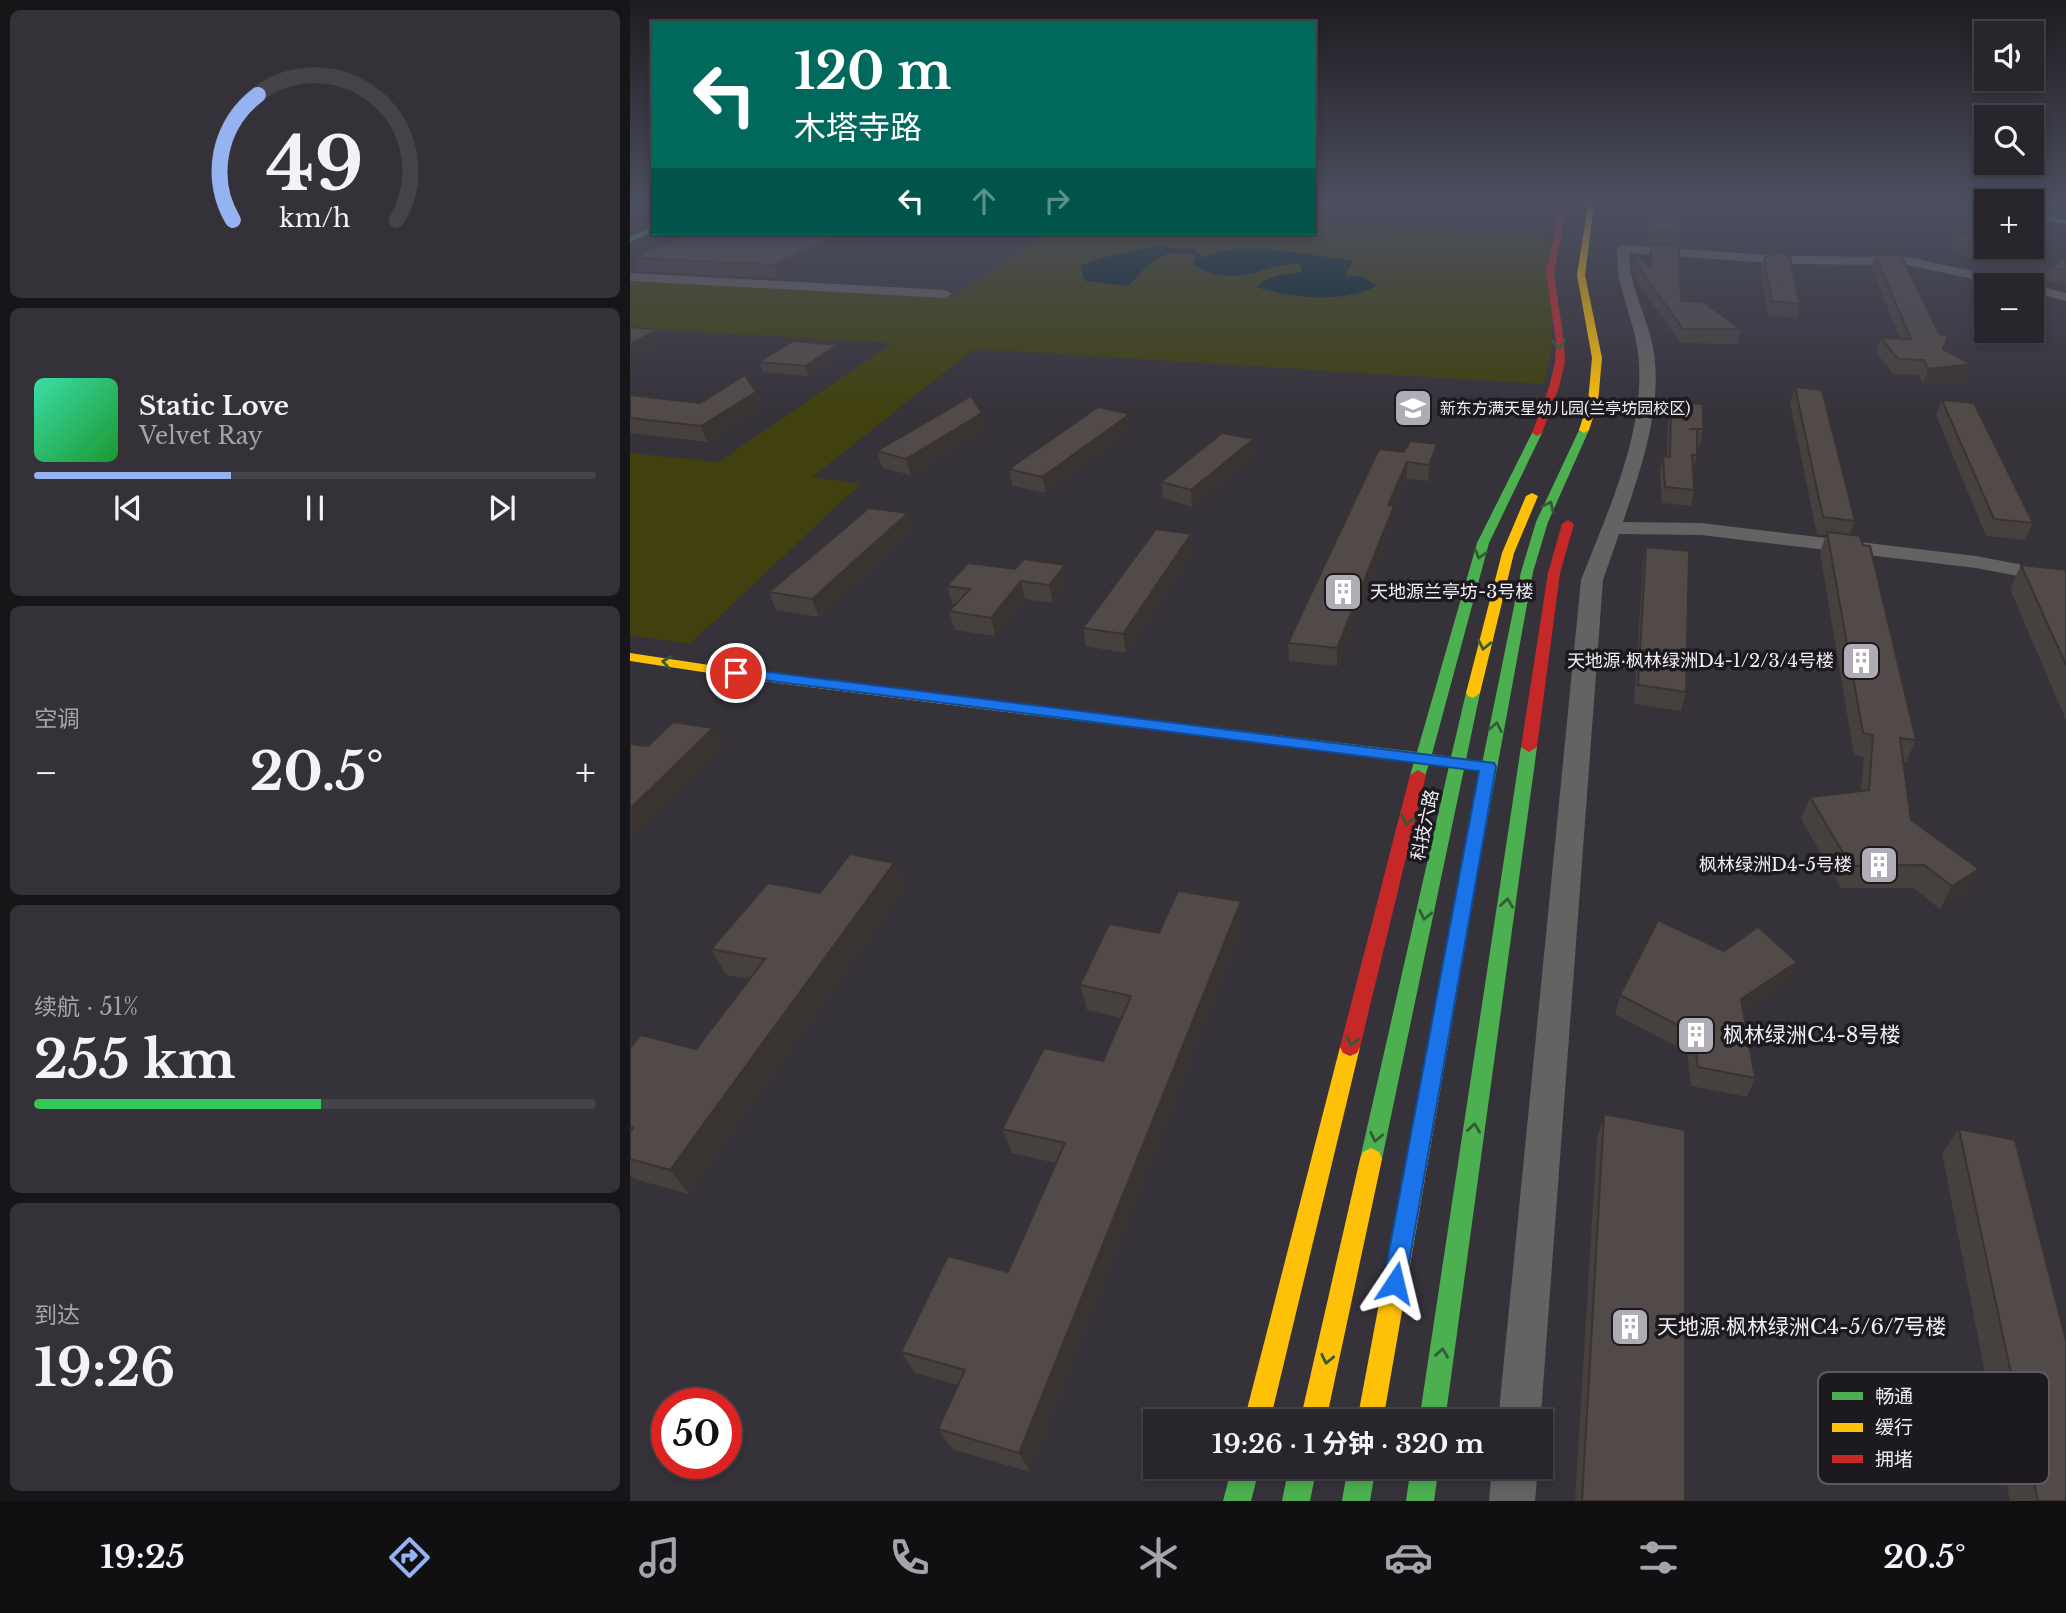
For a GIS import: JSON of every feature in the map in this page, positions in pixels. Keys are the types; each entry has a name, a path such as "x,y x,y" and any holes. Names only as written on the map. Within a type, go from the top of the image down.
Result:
{"main road":[{"path":"1260,1409 1430,781 1422,758 1483,543 1497,510 1546,417 1560,360 1560,341 1550,274"},
{"path":"1566,274 1580,354"},
{"path":"1372,1409 1484,788 1527,572 1542,522 1579,445 1592,402 1597,358 1581,274"},
{"name":"科技六路","path":"1315,1409 1430,781 1460,763 1492,610 1520,518 1538,483"},
{"path":"1434,1409 1554,573 1561,544 1575,508"},
{"path":"630,657 762,677 1488,767"},
{"path":"1430,781 1484,788"},
{"path":"1237,1501 1243,1479"},
{"path":"1296,1501 1300,1479"},
{"path":"1356,1501 1360,1479"},
{"path":"1420,1501 1423,1479"}],"street":[{"path":"1521,1409 1592,580 1636,450 1645,404 1647,353 1623,274"},
{"path":"630,277 945,294"},
{"path":"2044,291 2066,297"},
{"path":"1611,528 1701,529 1976,562 2066,579"},
{"path":"1512,1501 1515,1479"}],"shaded area":[{"path":"987,274 1551,274 1552,350 1543,384 974,349 812,477 860,484 690,644 630,635 630,453 719,462 892,343 630,328 630,281 953,297"}],"water":[{"path":"1083,274 1139,274 1128,286 1085,281"},
{"path":"1217,274 1246,274 1233,276"},
{"path":"1284,274 1346,274 1364,277 1377,286 1363,292 1333,297 1301,296 1256,287"}],"building":[{"path":"1644,274 1680,274 1681,301 1703,302 1741,329 1683,329"},
{"path":"1767,274 1793,274 1800,304 1772,301"},
{"path":"1883,274 1910,274 1939,334 1948,336 1943,349 1971,364 1928,369 1924,360 1898,359 1881,338 1911,339"},
{"path":"630,327 658,330 630,344"},
{"path":"793,341 838,345 805,366 759,362"},
{"path":"745,375 756,392 701,426 630,418 630,395 700,403"},
{"path":"1795,387 1822,390 1855,521 1823,517"},
{"path":"971,396 982,413 906,459 877,451"},
{"path":"1942,400 1974,403 2033,523 1994,519"},
{"path":"1671,401 1703,404 1703,429 1697,429 1697,455 1692,455 1694,490 1665,487 1663,456 1670,457"},
{"path":"1098,407 1130,414 1042,477 1009,469"},
{"path":"1222,433 1254,439 1191,490 1161,482"},
{"path":"1410,441 1437,444 1429,465 1407,462 1388,505 1394,506 1337,648 1288,643 1379,449 1404,452"},
{"path":"869,508 908,513 812,599 769,592"},
{"path":"1156,529 1191,534 1123,634 1083,628"},
{"path":"1827,532 1860,536 1863,545 1870,546 1916,740 1900,738 1911,820 1979,869 1952,886 1924,865 1851,866 1810,797 1869,790 1873,735 1863,733"},
{"path":"1646,547 1689,551 1686,692 1638,685"},
{"path":"1024,559 1065,565 1049,585 1021,581 991,618 949,611 970,589 947,586 968,563 1015,569"},
{"path":"2021,565 2066,570 2066,665"},
{"path":"673,722 713,728 630,809 630,744 648,746"},
{"path":"850,854 894,863 670,1170 630,1159 630,1133 633,1128 630,1127 630,1048 641,1035 696,1049 765,959 711,949 768,883 820,893"},
{"path":"1178,891 1241,901 1019,1453 938,1429 965,1370 901,1352 948,1256 1008,1272 1065,1143 1002,1129 1044,1048 1103,1061 1131,996 1080,985 1109,924 1159,933"},
{"name":"枫林绿洲C4-8号楼","path":"1658,920 1724,951 1758,927 1797,962 1741,999 1755,1078 1698,1067 1693,1033 1620,995"},
{"name":"天地源·枫林绿洲C4-5/6/7号楼","path":"1604,1114 1685,1130 1685,1501 1582,1501"},
{"path":"1959,1129 2015,1140 2066,1341 2066,1501 2038,1501 2034,1484 2049,1484 2049,1372 2011,1372"}],"traffic: fast":[{"path":"1469,872 1527,572 1542,522 1584,430"},
{"path":"1418,775 1483,543 1537,433"},
{"path":"1371,1159 1473,693"},
{"path":"1029,710 1448,761"},
{"path":"1434,1409 1529,747"},
{"path":"1237,1501 1243,1479"},
{"path":"1296,1501 1300,1479"},
{"path":"1356,1501 1360,1479"},
{"path":"1420,1501 1423,1479"}],"traffic: slow":[{"path":"1581,274 1597,358 1593,402 1584,430"},
{"path":"1473,693 1508,553 1532,496"},
{"path":"630,657 762,677 1029,710"},
{"path":"1372,1409 1469,872"},
{"path":"1260,1409 1350,1047"},
{"path":"1316,1409 1371,1159"}],"traffic: jam":[{"path":"1537,433 1560,362 1560,342 1550,274"},
{"path":"1529,747 1554,573 1568,524"},
{"path":"1350,1047 1418,775"}],"place":[{"name":"新东方满天星幼儿园(兰亭坊园校区)","path":"1413,408"},
{"name":"天地源兰亭坊-3号楼","path":"1343,592"},
{"name":"天地源·枫林绿洲D4-1/2/3/4号楼","path":"1861,661"},
{"name":"枫林绿洲D4-5号楼","path":"1879,865"},
{"name":"枫林绿洲C4-8号楼","path":"1696,1035"},
{"name":"天地源·枫林绿洲C4-5/6/7号楼","path":"1630,1327"}],"route":[{"path":"736,673 1488,767 1395,1283"}]}
